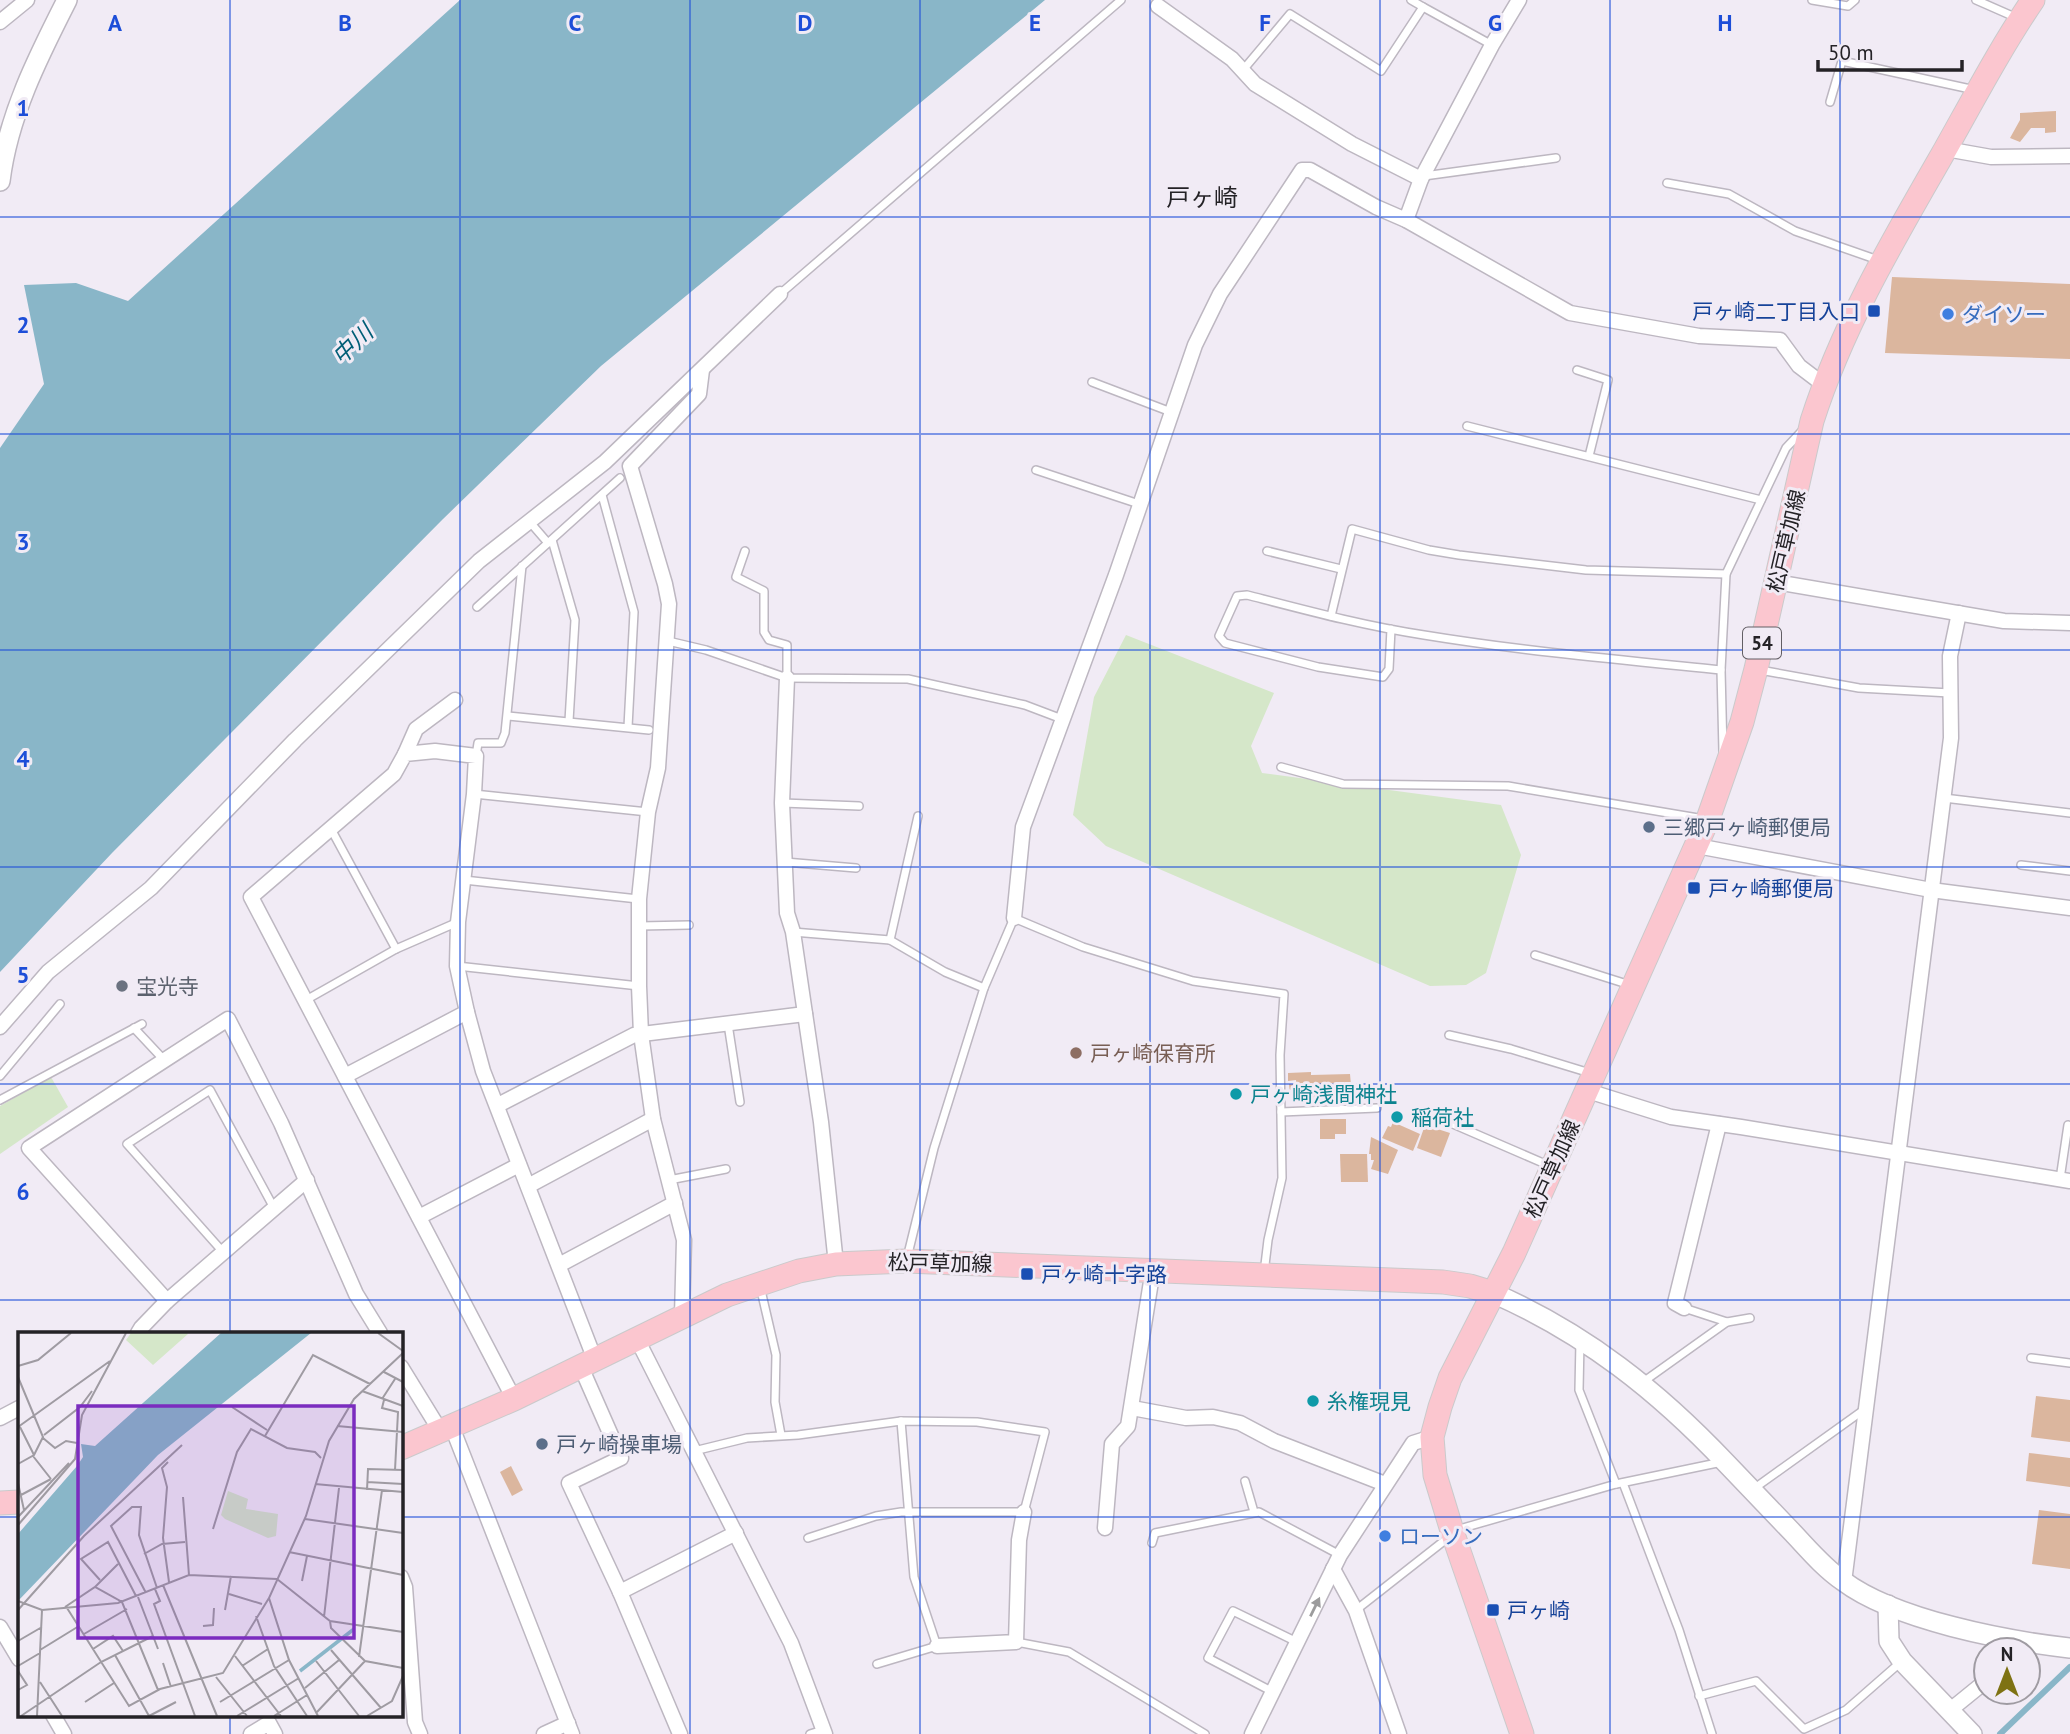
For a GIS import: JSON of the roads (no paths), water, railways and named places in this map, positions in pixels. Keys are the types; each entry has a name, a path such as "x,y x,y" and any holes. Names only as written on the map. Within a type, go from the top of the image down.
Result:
{"main road":[{"name":"松戸草加線","path":"402,1448 447,1430 682,1316 760,1282 799,1270 836,1264 906,1261 1264,1273 1443,1282 1493,1293 1553,1168 1708,820 1742,722 1812,421 1824,385 1881,261 2033,0"},
{"path":"1493,1293 1450,1378 1432,1437 1435,1475 1452,1533 1522,1734"},
{"path":"0,1503 18,1502"}],"street":[{"path":"0,181 14,119 35,66 67,0"},
{"path":"1406,220 1422,178 1492,45 1519,0"},
{"path":"0,22 21,2"},
{"path":"1158,6 1232,59 1255,84 1352,144 1422,178"},
{"path":"1946,149 1991,157 2070,156"},
{"path":"1014,918 1023,827 1064,720 1195,345 1214,304 1302,170 1310,170 1345,191 1406,220 1570,313 1699,336 1780,340 1799,366 1824,385"},
{"path":"0,1027 48,972 151,888 388,648 479,561 605,462 780,294"},
{"path":"682,1316 684,1240 653,1119 641,1034 639,986 639,899 648,812 658,768 669,604 630,466 699,394 702,370"},
{"path":"1776,582 2004,621 2070,623"},
{"path":"1844,1582 1944,798 1951,738 1950,656 1959,613"},
{"path":"787,678 782,803 787,913 793,932 821,1122 836,1264"},
{"path":"454,701 416,729 394,774 251,897 514,1399"},
{"path":"405,754 435,751 476,756 474,794 458,922 457,966 483,1071 559,1265 588,1363 621,1458 569,1483 620,1592 680,1734"},
{"path":"1697,846 1931,890 2070,908"},
{"path":"345,1076 467,1012"},
{"path":"498,1105 634,1035 805,1014"},
{"path":"167,1301 29,1148 228,1019 281,1124 356,1294 379,1332"},
{"path":"1591,1083 1671,1117 2065,1181"},
{"path":"528,1186 653,1119"},
{"path":"1684,1308 1675,1303 1719,1124"},
{"path":"419,1217 519,1165"},
{"path":"139,1332 167,1301 307,1180"},
{"path":"559,1265 674,1203"},
{"path":"1105,1528 1112,1444 1128,1426 1153,1269"},
{"path":"1493,1293 1580,1339 1642,1382 1725,1461 1817,1559 1844,1582 1888,1605 1986,1636"},
{"path":"637,1339 791,1643 819,1733"},
{"path":"402,1368 447,1430 570,1729 544,1734"},
{"path":"1132,1408 1186,1418 1213,1417 1240,1423 1274,1441 1385,1484"},
{"path":"0,1418 18,1409"},
{"path":"1252,1734 1340,1555 1413,1443 1432,1437"},
{"path":"937,1646 1016,1642 1019,1540 1024,1512"},
{"path":"620,1592 736,1533"},
{"path":"1333,1569 1356,1611 1399,1734"},
{"path":"402,1580 405,1587 405,1632 415,1722 421,1734"},
{"path":"1888,1605 1889,1641 1902,1661 1972,1734"},
{"path":"0,1627 5,1646 18,1658"},
{"path":"2042,1647 2070,1648"},
{"path":"1949,1710 1972,1692"},
{"path":"54,1716 64,1734"},
{"path":"251,1734 269,1723 275,1734"}],"lane":[{"path":"780,294 1121,0"},
{"path":"1411,0 1492,45"},
{"path":"1812,0 1848,6 1855,0"},
{"path":"1976,0 2020,20"},
{"path":"1242,70 1290,13 1381,71 1423,6"},
{"path":"1830,102 1842,61 1979,91"},
{"path":"1422,178 1556,159"},
{"path":"1667,183 1729,194 1795,231 1881,261"},
{"path":"1577,370 1608,380 1589,456"},
{"path":"1092,382 1171,412"},
{"path":"1725,770 1721,670 1726,574 1786,448 1812,421"},
{"path":"1467,426 1760,499"},
{"path":"1036,470 1139,504"},
{"path":"477,607 620,478"},
{"path":"602,495 634,612 628,727"},
{"path":"529,521 550,541 575,620 569,721"},
{"path":"1331,616 1352,529 1429,550 1586,570 1726,574"},
{"path":"745,551 736,577 764,591 764,632 769,640 787,645 787,678"},
{"path":"1267,551 1341,569"},
{"path":"476,756 478,743 501,743 508,716 522,566"},
{"path":"1391,629 1389,669 1383,677 1318,667 1225,643 1219,636 1237,596 1247,595 1391,629 1581,656 1721,670"},
{"path":"668,641 706,650 787,678 908,679 1025,705 1064,720"},
{"path":"1756,669 1859,688 1950,693"},
{"path":"508,716 649,730"},
{"path":"1281,767 1343,784 1508,786 1708,820"},
{"path":"474,794 648,812"},
{"path":"1944,798 2070,813"},
{"path":"782,803 859,806"},
{"path":"890,940 918,816"},
{"path":"331,829 396,949"},
{"path":"785,862 856,868"},
{"path":"2021,864 2070,871"},
{"path":"464,880 639,899"},
{"path":"906,1261 934,1148 984,988 1014,918 1083,947 1194,981 1284,993 1280,1055 1282,1178 1268,1240 1264,1273"},
{"path":"306,1000 396,949 458,922"},
{"path":"640,926 689,925"},
{"path":"793,932 890,940 945,972 984,988"},
{"path":"1535,955 1634,986"},
{"path":"457,966 639,986"},
{"path":"0,1076 60,1004"},
{"path":"0,1100 142,1024"},
{"path":"728,1024 740,1102"},
{"path":"134,1028 164,1060"},
{"path":"1449,1035 1511,1049 1591,1083"},
{"path":"223,1252 127,1144 210,1090 274,1208"},
{"path":"1281,1112 1377,1108"},
{"path":"1432,1115 1553,1168"},
{"path":"2065,1181 2068,1125"},
{"path":"668,1180 726,1169"},
{"path":"760,1282 776,1355 775,1402 781,1435"},
{"path":"1684,1308 1727,1322"},
{"path":"1642,1382 1727,1322 1750,1318"},
{"path":"1580,1339 1579,1390 1679,1630 1711,1734"},
{"path":"2031,1358 2070,1363"},
{"path":"1752,1490 1866,1409"},
{"path":"877,1664 937,1646 914,1577 901,1421"},
{"path":"693,1451 747,1438 901,1421 977,1422 1045,1432 1024,1512 908,1512 876,1516 808,1538"},
{"path":"1356,1611 1452,1533 1620,1483 1725,1461"},
{"path":"1245,1481 1254,1513"},
{"path":"1152,1543 1155,1533 1259,1512 1340,1555"},
{"path":"1273,1692 1208,1658 1233,1611 1298,1642"},
{"path":"1016,1642 1069,1652 1205,1734"},
{"path":"1699,1696 1756,1681 1804,1729 1846,1710 1902,1661"}],"water":[{"name":"中川","path":"460,0 1045,0 601,366 443,519 112,853 0,972 0,448 44,384 24,285 76,283 128,301"}],"waterway":[{"path":"2000,1734 2070,1667"}],"place":[{"name":"戸ヶ崎二丁目入口","path":"1874,311"},
{"name":"ダイソー","path":"1948,314"},
{"name":"三郷戸ヶ崎郵便局","path":"1649,827"},
{"name":"戸ヶ崎郵便局","path":"1694,888"},
{"name":"宝光寺","path":"122,986"},
{"name":"戸ヶ崎保育所","path":"1076,1053"},
{"name":"戸ヶ崎浅間神社","path":"1236,1094"},
{"name":"稲荷社","path":"1397,1117"},
{"name":"戸ヶ崎十字路","path":"1027,1274"},
{"name":"糸権現見","path":"1313,1401"},
{"name":"戸ヶ崎操車場","path":"542,1444"},
{"name":"ローソン","path":"1385,1536"},
{"name":"戸ヶ崎","path":"1493,1610"}],"district":[{"name":"戸ヶ崎","path":"1202,197"}]}
